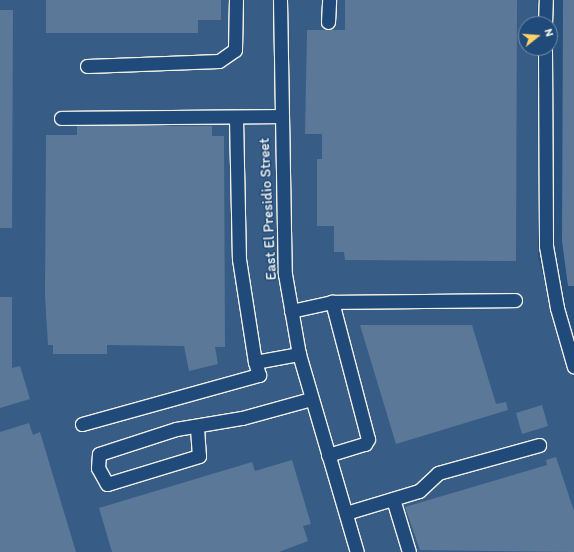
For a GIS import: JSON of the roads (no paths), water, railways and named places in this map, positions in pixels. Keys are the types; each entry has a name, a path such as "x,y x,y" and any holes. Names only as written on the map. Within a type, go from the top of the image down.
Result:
{"street":[{"path":"86,66 219,61 235,50 236,0"},
{"name":"East El Presidio Street","path":"280,0 280,116 283,244 291,311 299,354 311,399 358,552"},
{"path":"328,22 329,0"},
{"path":"545,16 546,0"},
{"path":"545,56 546,246 557,308 574,367"},
{"path":"61,118 236,118 280,116"},
{"path":"82,424 259,375 255,362 238,259 236,118"},
{"path":"291,311 332,302 515,300"},
{"path":"328,455 365,444 368,439 332,302"},
{"path":"255,362 299,354"},
{"path":"197,428 199,456 107,484 98,468 98,454 176,429 197,428 311,399"},
{"path":"346,513 420,491 438,473 539,445"},
{"path":"394,499 409,552"}]}
